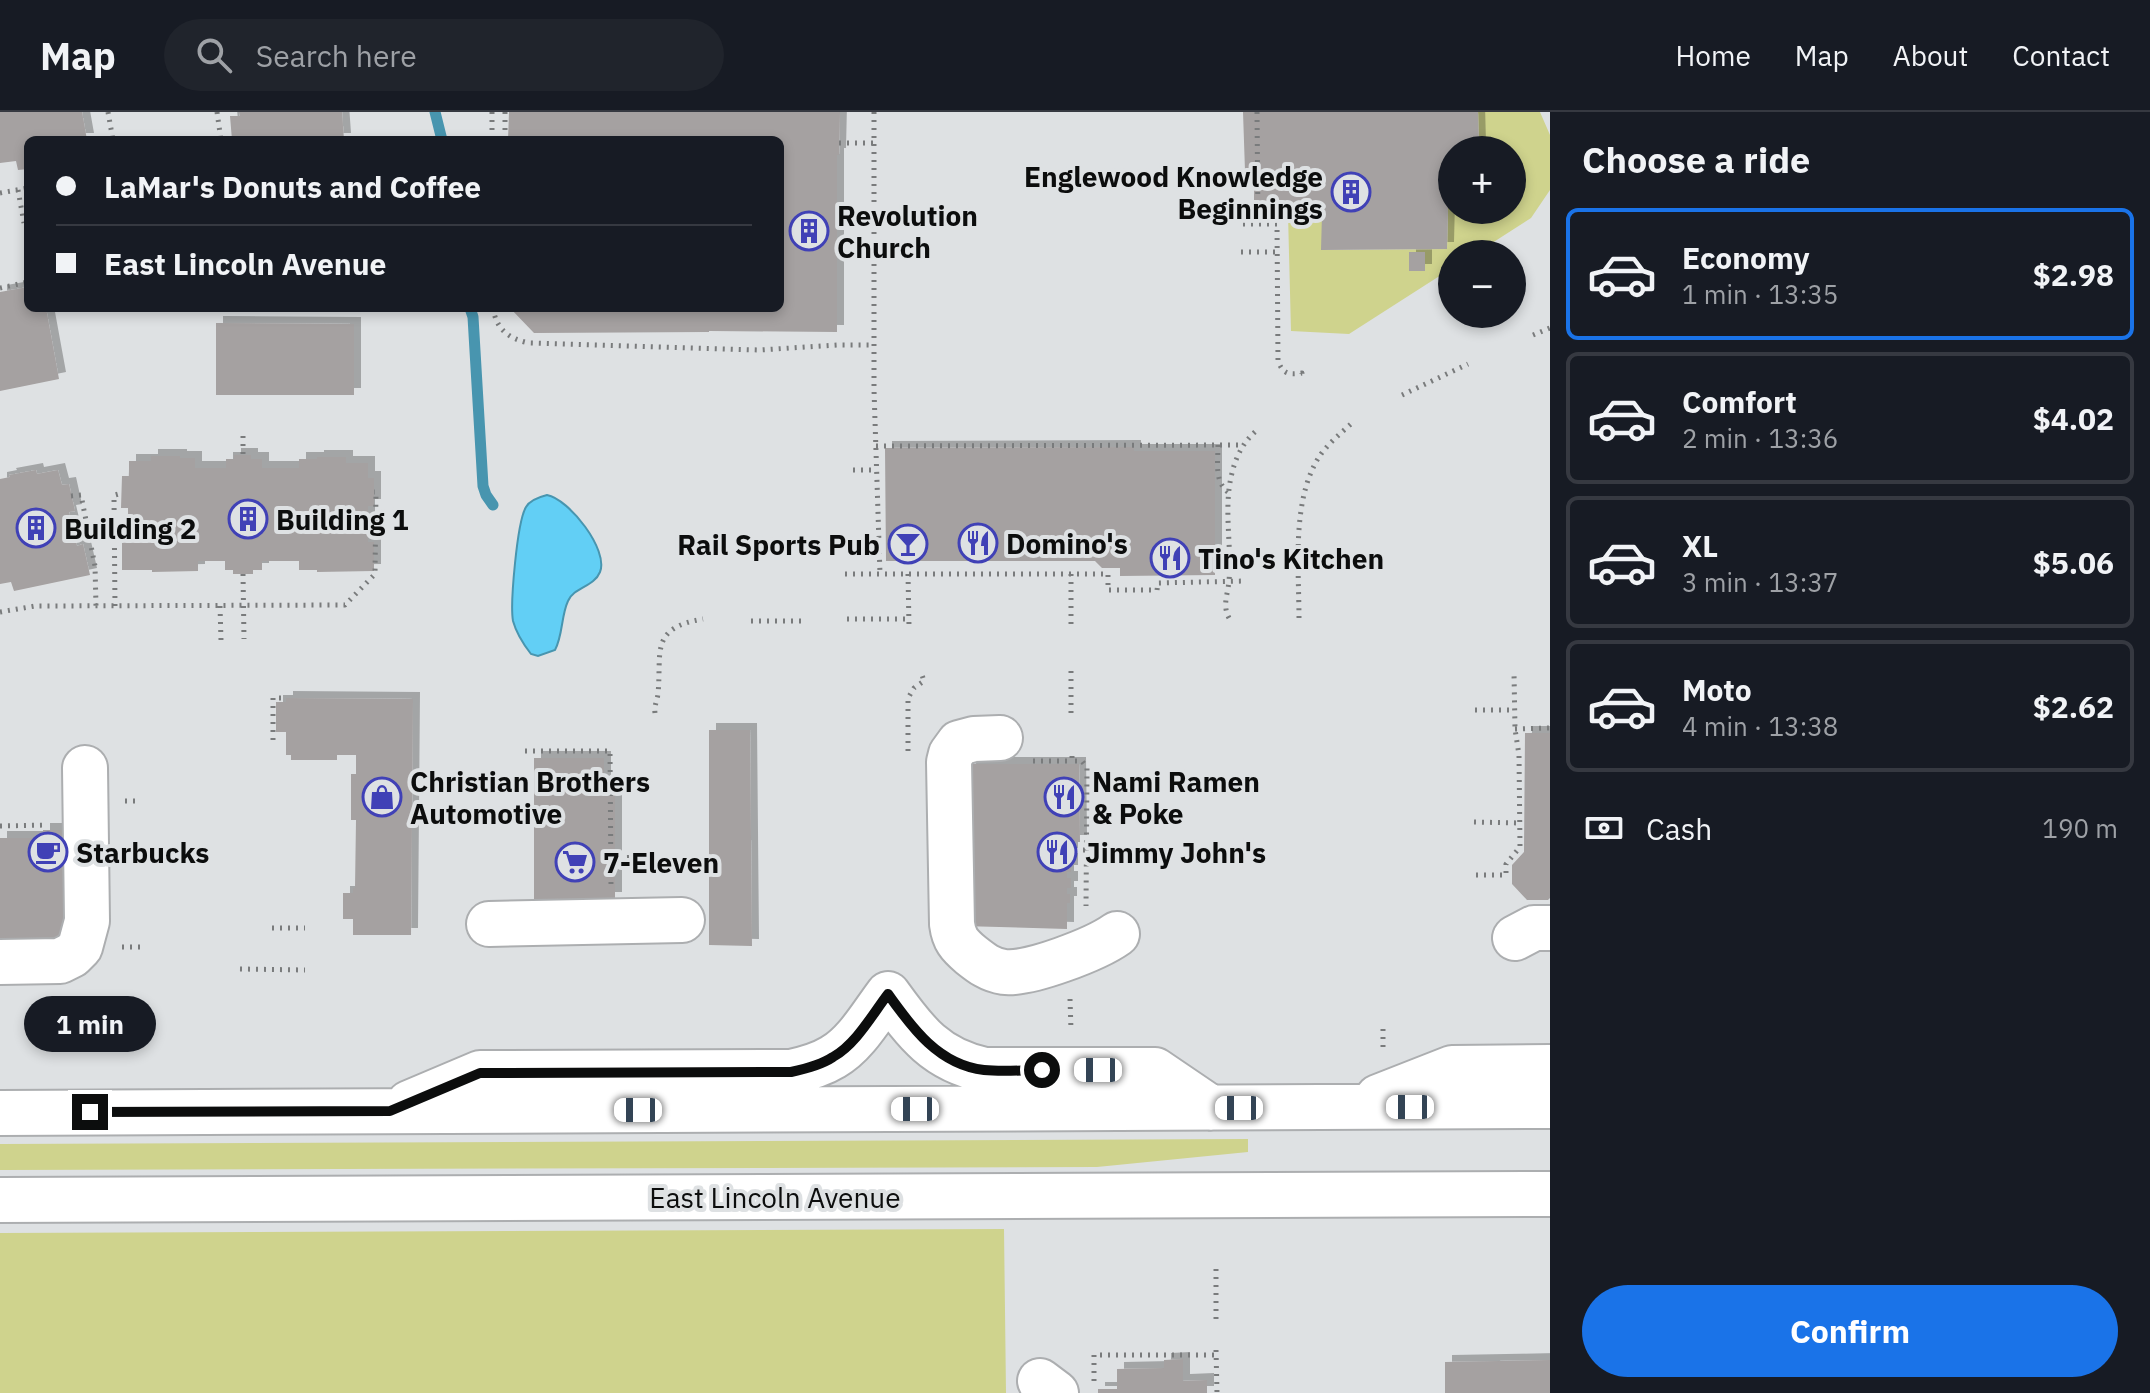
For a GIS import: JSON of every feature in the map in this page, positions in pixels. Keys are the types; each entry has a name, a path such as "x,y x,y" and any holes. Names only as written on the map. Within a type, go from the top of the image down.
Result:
{"main road":[{"path":"1013,750 974,739 959,743 951,754 952,924 957,943 983,965 1007,973 1021,972 1095,948 1102,920"},
{"path":"0,962 60,961 80,947 87,921 85,768"},
{"path":"489,924 682,920"},
{"path":"390,1111 480,1073 791,1072 834,1057 845,1048 888,994 927,1043 964,1066 985,1070 1155,1070 1211,1108"},
{"path":"1354,1107 1452,1068 1550,1067"},
{"path":"0,1113 1550,1106"},
{"name":"East Lincoln Avenue","path":"0,1200 1550,1194"}],"path":[{"path":"108,112 112,136"},
{"path":"217,112 221,136"},
{"path":"492,112 492,136"},
{"path":"505,112 505,136"},
{"path":"874,112 874,345 880,574"},
{"path":"1257,112 1258,224"},
{"path":"839,143 874,143"},
{"path":"0,193 24,189"},
{"path":"18,190 24,223"},
{"path":"1243,224 1277,224 1278,361 1284,372 1288,375 1302,373 1302,379"},
{"path":"1241,252 1277,252"},
{"path":"0,288 24,283"},
{"path":"493,312 506,335 529,343 759,350 874,345"},
{"path":"1533,335 1550,328"},
{"path":"1402,395 1468,364"},
{"path":"1299,618 1295,581 1300,515 1309,477 1334,438 1352,423"},
{"path":"1229,618 1225,607 1229,581 1231,473 1243,445 1257,430"},
{"path":"243,436 243,455"},
{"path":"1218,445 1219,482 1229,493"},
{"path":"876,446 1243,445"},
{"path":"853,470 877,470"},
{"path":"0,612 35,606 345,605 375,574 374,492"},
{"path":"115,606 114,498 122,493"},
{"path":"71,496 81,495 96,606"},
{"path":"114,542 122,542"},
{"path":"243,574 244,639"},
{"path":"845,574 1108,574 1108,590 1157,590 1158,583 1245,581"},
{"path":"847,619 909,623 908,574"},
{"path":"1071,574 1071,625"},
{"path":"220,606 221,640"},
{"path":"655,713 661,643 677,626 703,619"},
{"path":"751,621 803,621"},
{"path":"1071,671 1071,719"},
{"path":"1476,875 1509,875 1506,864 1520,847 1514,673"},
{"path":"273,740 273,698 284,698"},
{"path":"1475,710 1514,710"},
{"path":"1515,729 1550,728"},
{"path":"1013,750 1072,758 1087,765 1086,850 1102,920"},
{"path":"525,751 610,751 611,896"},
{"path":"1474,822 1520,823"},
{"path":"1067,850 1086,850"},
{"path":"610,858 646,857"},
{"path":"272,928 305,928"},
{"path":"240,969 305,970"},
{"path":"1383,1029 1383,1059"},
{"path":"1216,1267 1216,1319"},
{"path":"1094,1393 1094,1355 1216,1352 1217,1393"}],"green space":[{"path":"1478,112 1540,112 1550,135 1550,190 1526,221 1526,136 1479,136"},
{"path":"1288,214 1322,214 1322,250 1438,249 1438,277 1349,334 1291,331"},
{"path":"1448,224 1522,224 1497,240 1447,240"},
{"path":"1248,1139 1248,1152 1097,1167 0,1170 0,1144"},
{"path":"1004,1229 1006,1393 0,1393 0,1233"}],"water":[{"path":"547,495 576,515 593,539 601,563 597,577 568,601 555,650 538,656 531,654 514,625 513,581 526,507"}],"building":[{"path":"0,112 82,112 86,136 24,136 24,169 18,170 16,161 0,163"},
{"path":"239,112 342,112 344,136 232,136 230,116 240,116"},
{"name":"Revolution Church","path":"509,112 840,112 837,155 837,332 534,333 514,312 784,312 784,136 508,136"},
{"name":"Englewood Knowledge Beginnings","path":"1243,112 1478,112 1479,136 1438,136 1438,224 1448,224 1447,240 1438,240 1438,249 1321,250 1322,214 1254,214 1254,171 1245,171"},
{"path":"1409,252 1425,252 1425,271 1409,271"},
{"path":"24,288 24,312 47,312 59,379 0,391 0,292"},
{"path":"216,323 354,324 354,395 216,395"},
{"path":"1134,447 1134,451 1215,451 1215,575 1120,576 1120,568 1102,568 1095,561 886,561 885,448"},
{"name":"Building 1","path":"234,455 251,455 251,459 262,459 262,468 299,468 299,459 317,457 346,457 346,463 368,463 368,478 374,478 374,506 368,506 368,542 374,542 374,571 299,570 299,561 262,561 262,570 253,570 253,574 233,574 233,570 225,570 225,561 198,561 198,571 122,570 122,531 128,531 128,508 121,508 122,476 129,476 129,461 151,461 151,456 180,456 195,458 195,468 226,468 226,459 234,459"},
{"name":"Building 2","path":"36,470 37,474 58,470 62,485 69,484 75,511 69,512 77,546 83,544 90,575 14,591 11,582 0,584 0,479"},
{"name":"Christian Brothers Automotive","path":"286,698 413,699 411,935 353,935 353,919 343,919 343,893 353,893 355,888 356,820 351,820 351,774 356,774 356,755 337,755 337,760 291,760 291,755 286,755 286,732 276,732 276,702 286,702"},
{"name":"7-Eleven","path":"709,730 750,730 752,946 709,945"},
{"path":"1525,733 1550,733 1548,900 1527,900 1512,884 1512,865 1524,852"},
{"name":"7-Eleven","path":"534,758 604,758 604,794 615,794 615,899 606,899 606,936 534,909"},
{"path":"969,764 1079,764 1080,842 1067,842 1071,845 1071,855 1067,855 1067,860 1071,860 1071,872 1067,872 1067,878 1071,878 1071,888 1067,888 1070,903 1067,903 1067,929 962,926"},
{"path":"43,830 77,830 66,938 0,938 0,838 43,838"},
{"path":"1183,1359 1183,1381 1207,1380 1207,1393 1098,1393 1098,1389 1117,1389 1117,1369 1164,1368 1164,1360"},
{"path":"1550,1360 1550,1393 1445,1393 1445,1362"}],"waterway":[{"path":"435,112 441,136"},
{"path":"471,312 483,486 493,505"}],"place":[{"name":"Englewood Knowledge Beginnings","path":"1351,192"},
{"name":"Revolution Church","path":"809,231"},
{"name":"Building 1","path":"248,519"},
{"name":"Building 2","path":"36,528"},
{"name":"Domino's","path":"978,543"},
{"name":"Rail Sports Pub","path":"908,544"},
{"name":"Tino's Kitchen","path":"1170,558"},
{"name":"Christian Brothers Automotive","path":"382,797"},
{"name":"Nami Ramen & Poke","path":"1064,797"},
{"name":"Starbucks","path":"48,852"},
{"name":"Jimmy John's","path":"1057,852"},
{"name":"7-Eleven","path":"575,862"}],"route":[{"path":"90,1112 390,1111 480,1073 791,1072 834,1057 856,1036 888,994 923,1039 945,1057 964,1066 985,1070 1042,1070"}]}
